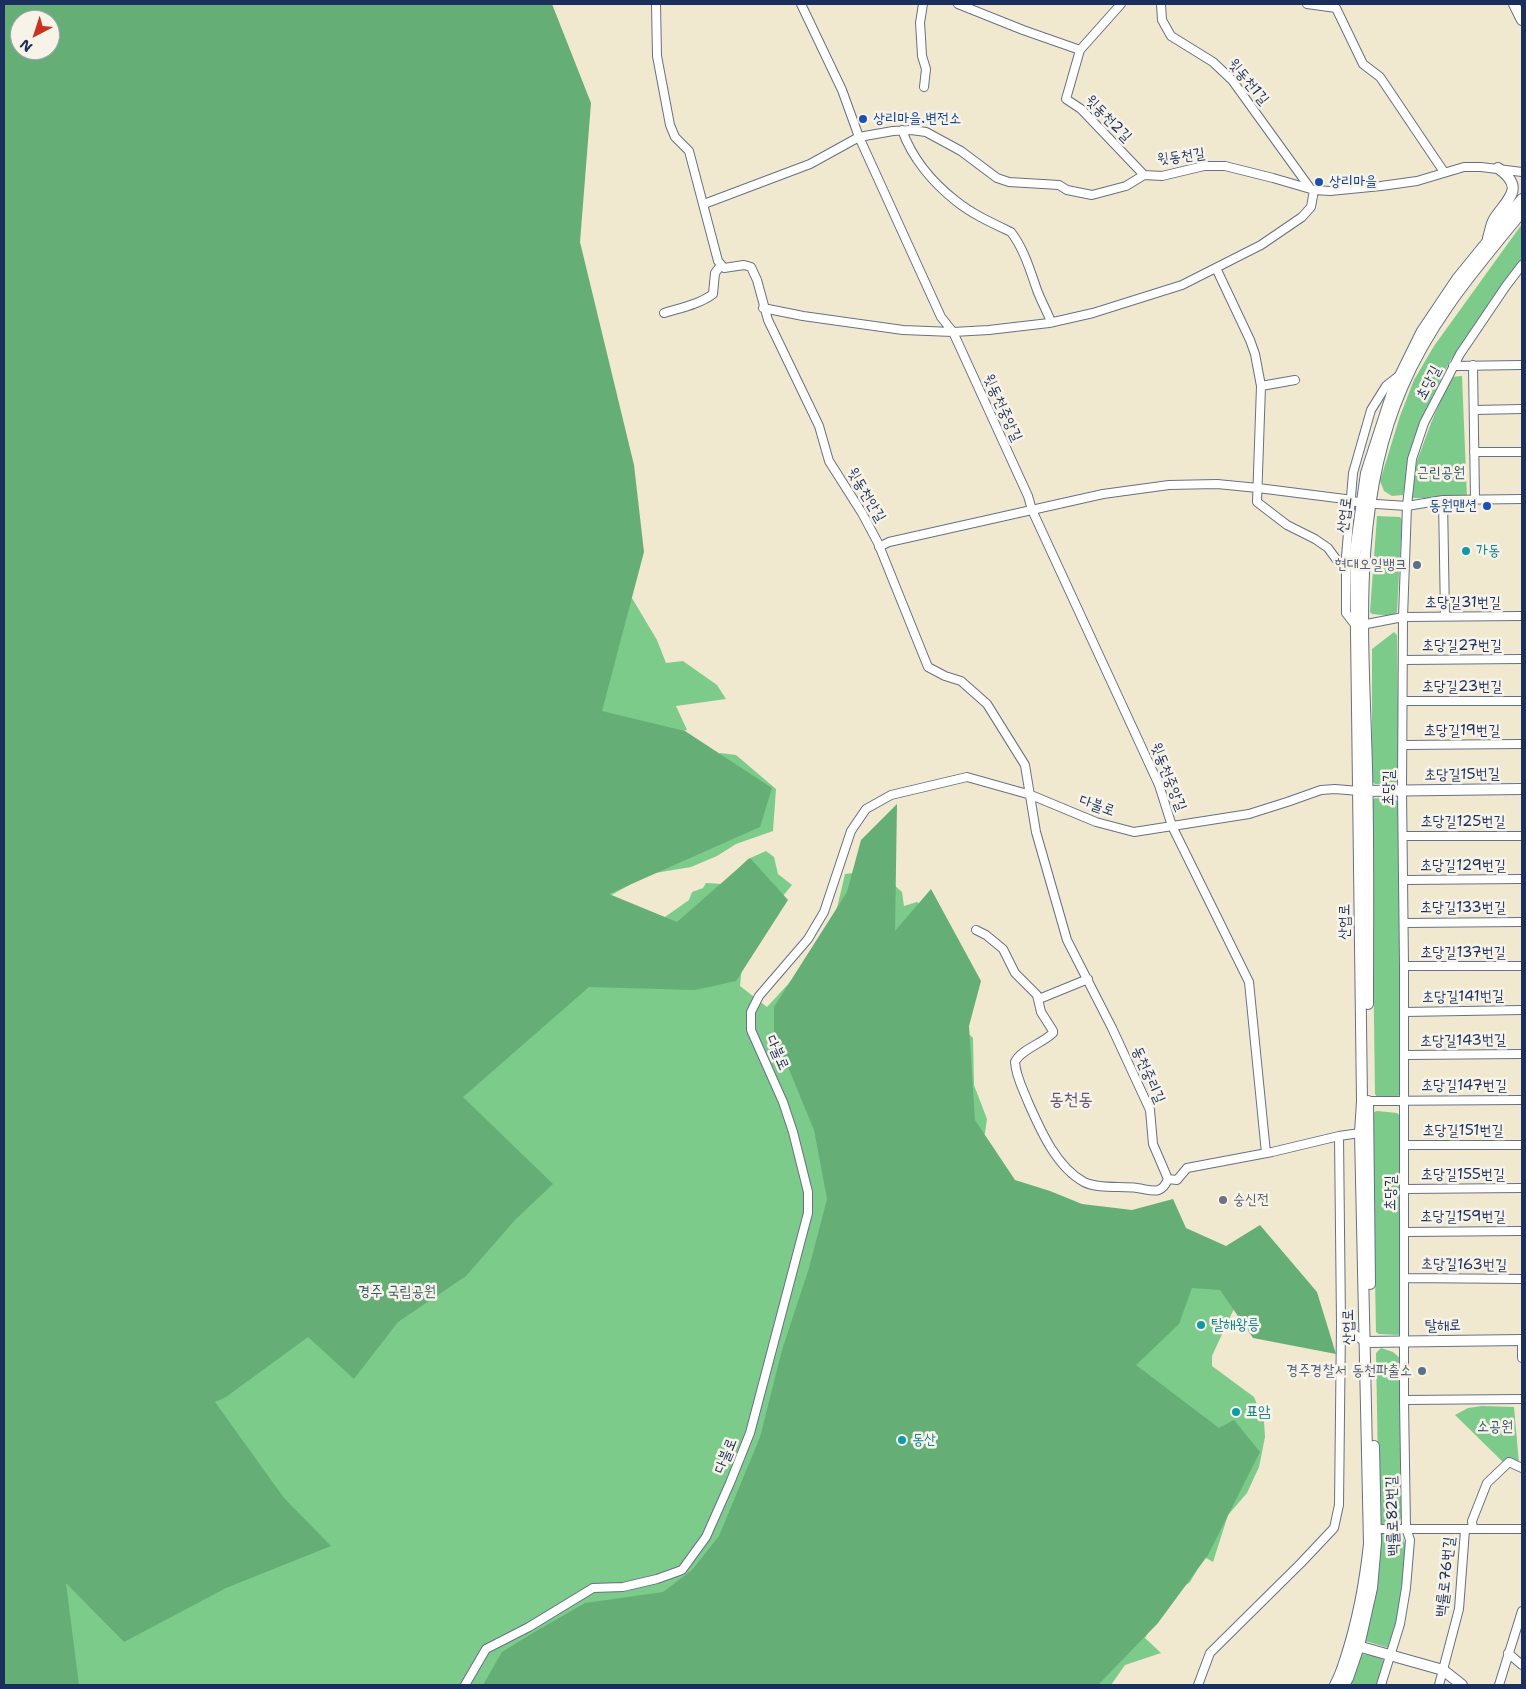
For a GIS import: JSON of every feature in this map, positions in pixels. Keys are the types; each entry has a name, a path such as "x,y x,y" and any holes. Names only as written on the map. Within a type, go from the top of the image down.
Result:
{"street":[{"path":"656,4 657,56 670,124 675,137 688,152 704,204 718,261 721,265 716,272 713,294 694,303 664,313"},
{"name":"윗동천중앙길","path":"801,4 842,90 859,137 941,317 952,332 1159,785 1172,826 1249,982 1266,1153"},
{"path":"923,4 920,38 926,69 924,87"},
{"path":"958,4 1080,50"},
{"name":"윗동천2길","path":"1121,4 1080,50 1066,99 1081,109 1144,175"},
{"name":"윗동천1길","path":"1161,4 1162,20 1171,36 1213,62 1232,80 1312,189"},
{"path":"1307,4 1336,8 1363,64 1380,77 1444,172"},
{"path":"1514,4 1522,20"},
{"path":"902,130 905,140 917,160 937,184 957,202 1010,232 1016,239 1030,267 1037,291 1051,322"},
{"name":"윗동천길","path":"704,204 810,164 859,137 902,130 926,132 961,151 997,178 1009,182 1059,184 1067,190 1092,195 1126,186 1144,175 1162,176 1204,166 1225,166 1312,189 1330,191 1417,181 1464,167 1498,168 1522,172"},
{"path":"1487,243 1493,220 1513,193 1514,185 1511,178 1498,168"},
{"path":"763,308 864,326 952,332 989,330 1051,322 1093,313 1182,285 1261,244 1302,217 1311,207 1312,189"},
{"name":"산업로","path":"1365,503 1366,474 1393,390 1422,331 1436,308 1522,199"},
{"name":"산업로","path":"1344,1685 1348,1678 1355,1645 1365,1585 1369,1544 1363,791 1360,625 1355,552 1365,503 1374,477 1383,439 1402,388 1415,360 1451,300 1522,212"},
{"name":"윗동천안길","path":"721,265 724,268 744,265 751,267 763,308 796,382 819,426 829,461 862,513 879,547 928,666 946,676 961,681 987,704 1025,766 1031,795"},
{"name":"초당길","path":"1404,1341 1403,616 1407,506 1412,459 1424,423 1460,354 1522,265"},
{"path":"1216,268 1250,340 1255,354 1261,386 1257,502 1287,526 1315,539 1328,548 1339,563 1346,564"},
{"path":"1473,365 1475,500"},
{"path":"1454,366 1522,365"},
{"path":"1360,625 1346,613 1346,564 1353,473 1371,410 1386,386 1400,374"},
{"path":"1261,386 1295,380"},
{"path":"1474,410 1522,409"},
{"path":"1474,452 1522,452"},
{"path":"879,547 889,542 1102,494 1169,485 1217,484 1365,503 1407,506 1443,500 1522,499"},
{"path":"1443,500 1445,616"},
{"name":"초당길31번길","path":"1360,625 1403,616 1522,616"},
{"name":"초당길27번길","path":"1403,660 1522,659"},
{"name":"초당길23번길","path":"1403,701 1522,701"},
{"name":"초당길19번길","path":"1403,745 1522,744"},
{"name":"다불로","path":"465,1685 486,1649 529,1627 593,1588 623,1587 657,1579 682,1570 706,1537 750,1433 808,1213 808,1192 793,1132 783,1102 751,1030 750,1012 759,996 808,939 824,912 851,831 866,809 891,795 967,777 1031,795 1096,822 1134,832 1250,814 1321,790 1335,788 1363,791"},
{"name":"초당길15번길","path":"1363,791 1522,789"},
{"name":"동천중리길","path":"1031,795 1036,832 1067,940 1112,1028 1150,1110 1153,1144 1168,1179"},
{"name":"초당길125번길","path":"1403,836 1522,836"},
{"name":"초당길129번길","path":"1403,880 1522,879"},
{"name":"초당길133번길","path":"1404,922 1522,922"},
{"path":"976,930 1003,949 1015,973 1033,990 1039,999 1041,1012 1052,1028 1053,1033 1020,1054 1015,1062 1016,1069 1039,1126 1054,1153 1077,1177 1090,1185 1120,1186 1157,1191 1166,1186 1168,1179 1177,1180 1187,1168 1360,1133"},
{"name":"초당길137번길","path":"1404,966 1522,966"},
{"path":"1039,999 1088,980"},
{"name":"초당길141번길","path":"1404,1012 1522,1010"},
{"name":"초당길143번길","path":"1405,1055 1522,1054"},
{"name":"초당길147번길","path":"1365,1101 1522,1100"},
{"name":"산업로","path":"1335,1685 1355,1645 1372,1588 1376,1528 1360,1133 1365,1101"},
{"path":"1198,1685 1210,1653 1334,1528 1339,1505 1341,1324 1339,1136"},
{"name":"초당길151번길","path":"1405,1145 1522,1145"},
{"name":"초당길155번길","path":"1404,1189 1522,1188"},
{"name":"초당길159번길","path":"1405,1232 1522,1231"},
{"name":"초당길163번길","path":"1405,1278 1522,1279"},
{"path":"1341,1324 1368,1342"},
{"path":"1522,1340 1522,1358"},
{"name":"탈해로","path":"1368,1342 1522,1340"},
{"name":"백률로82번길","path":"1381,1685 1400,1624 1406,1588 1410,1540 1406,1528 1404,1341"},
{"path":"1404,1400 1522,1399"},
{"name":"백률로76번길","path":"1439,1685 1459,1609 1469,1530 1472,1521 1488,1483 1508,1462 1522,1468"},
{"path":"1376,1528 1522,1529"},
{"path":"1499,1685 1522,1611"},
{"path":"1355,1645 1443,1670 1462,1685"},
{"path":"1508,1653 1522,1665"}],"green space":[{"name":"경주 국립공원","path":"4,4 398,4 614,568 657,640 666,663 683,661 717,685 726,699 676,706 687,730 669,735 717,759 720,753 736,755 776,789 773,831 736,844 717,856 691,867 649,874 599,902 655,924 689,900 692,892 703,888 706,883 722,884 748,859 766,851 774,857 778,874 792,885 759,925 743,955 740,986 767,1007 814,956 837,908 845,874 877,870 902,892 904,906 917,902 936,914 958,1023 973,1038 974,1085 987,1119 985,1133 972,1155 980,1191 1178,1239 1236,1305 1230,1317 1233,1325 1229,1330 1223,1332 1212,1356 1212,1366 1254,1397 1264,1421 1265,1437 1259,1467 1247,1493 1228,1515 1213,1562 1199,1554 1197,1570 1190,1582 1169,1598 1145,1638 1161,1653 1125,1665 1111,1685 4,1685"},
{"path":"4,4 552,4 591,103 580,242 634,465 644,552 602,711 685,731 772,788 760,827 609,894 677,922 750,858 788,900 736,981 695,990 589,987 463,1097 553,1184 515,1220 466,1276 398,1322 354,1379 308,1337 226,1397 215,1402 284,1498 331,1546 226,1588 124,1642 66,1583 79,1685 4,1685"},
{"path":"1522,224 1522,264 1450,361 1431,399 1412,448 1403,495 1392,496 1384,491 1380,481 1400,416 1414,380 1434,346"},
{"name":"근린공원","path":"1462,376 1467,498 1409,498 1417,461 1431,423 1451,377"},
{"path":"1377,516 1400,517 1402,520 1397,612 1392,616 1372,614 1370,612"},
{"path":"1394,632 1397,635 1399,780 1394,784 1375,784 1372,781 1372,649"},
{"path":"1375,798 1396,800 1399,803 1401,1093 1397,1097 1377,1097 1375,1094 1371,801"},
{"path":"897,804 895,931 931,889 981,981 969,1026 975,1120 1015,1180 1082,1204 1132,1210 1173,1199 1186,1228 1226,1246 1260,1225 1317,1292 1336,1354 1253,1338 1220,1290 1192,1288 1179,1324 1136,1365 1219,1428 1234,1420 1260,1452 1208,1555 1158,1623 1098,1685 483,1685 502,1652 585,1603 663,1592 692,1570 719,1536 760,1437 782,1350 809,1268 827,1199 814,1130 774,1033 774,1007 847,892 861,840"},
{"path":"1377,1111 1397,1113 1400,1116 1403,1331 1398,1335 1379,1334 1376,1332 1372,1113"},
{"path":"1381,1348 1393,1352 1402,1360 1400,1415 1401,1517 1399,1524 1382,1524 1379,1521 1376,1353"},
{"name":"소공원","path":"1482,1406 1514,1407 1519,1463 1504,1463 1455,1415 1468,1408"},
{"path":"1380,1534 1402,1534 1406,1548 1397,1624 1389,1648 1365,1641 1364,1639"},
{"path":"1359,1655 1381,1657 1385,1663 1378,1685 1347,1685"}],"place":[{"name":"상리마을.변전소","path":"863,119"},
{"name":"상리마을","path":"1319,182"},
{"name":"동원맨션","path":"1487,506"},
{"name":"가동","path":"1466,551"},
{"name":"현대오일뱅크","path":"1417,565"},
{"name":"숭신전","path":"1223,1200"},
{"name":"탈해왕릉","path":"1201,1325"},
{"name":"경주경찰서 동천파출소","path":"1422,1371"},
{"name":"표암","path":"1236,1412"},
{"name":"동산","path":"902,1440"}],"district":[{"name":"동천동","path":"1071,1100"}]}
